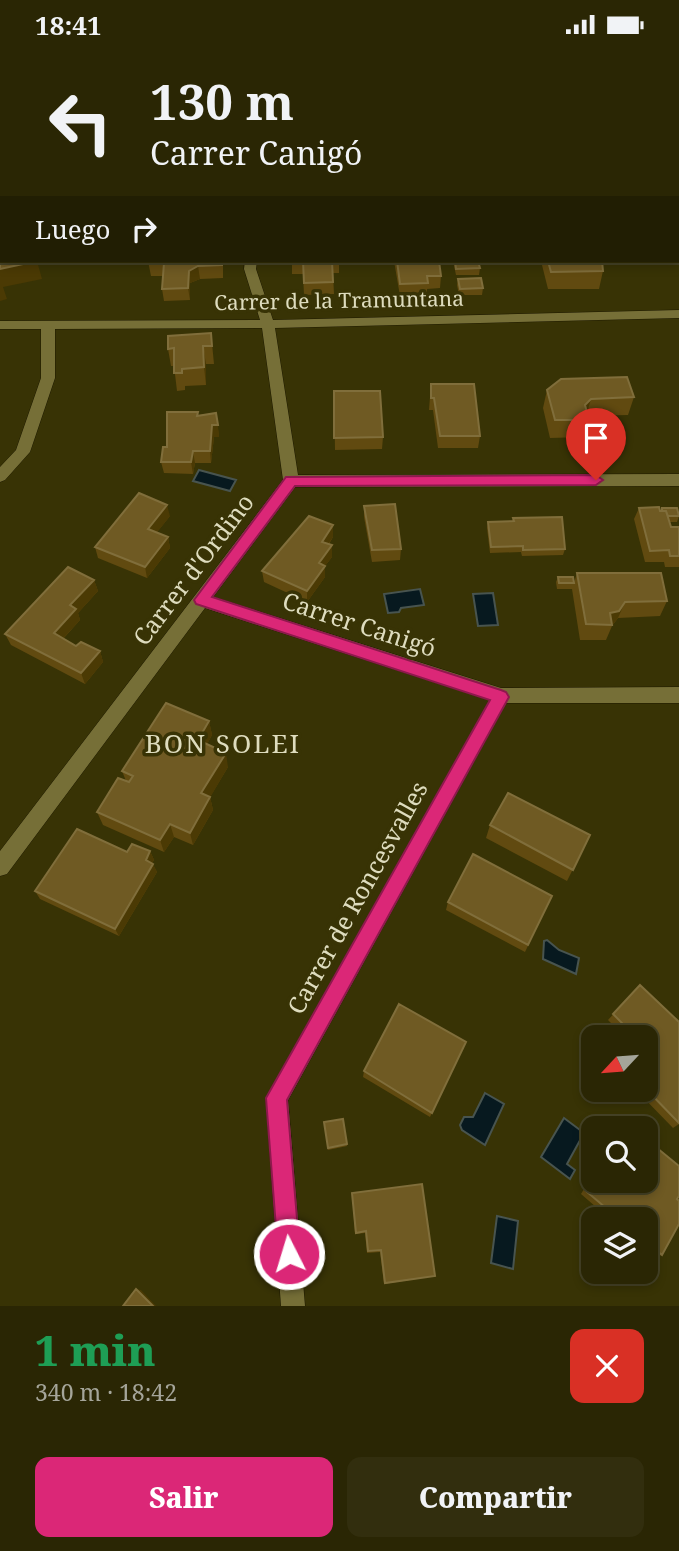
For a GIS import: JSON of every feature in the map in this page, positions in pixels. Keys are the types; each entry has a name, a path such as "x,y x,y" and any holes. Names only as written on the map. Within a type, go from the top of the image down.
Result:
{"street":[{"path":"251,263 250,269 268,324 291,481 679,480"},
{"name":"Carrer de la Tramuntana","path":"0,325 268,324 679,314"},
{"path":"0,476 23,452 48,379 48,324"},
{"name":"Carrer d'Ordino","path":"0,867 291,481"},
{"name":"Carrer Canigó","path":"202,600 501,697"},
{"path":"501,697 679,695"},
{"name":"Carrer de Roncesvalles","path":"293,1306 276,1098 501,697"}],"shaded area":[{"path":"199,470 236,480 230,491 193,481"},
{"path":"420,589 424,605 388,613 384,594"},
{"path":"493,593 498,625 478,626 473,594"},
{"path":"547,940 559,950 579,958 576,974 543,959 544,941"},
{"path":"485,1093 504,1104 485,1145 462,1130 460,1125 464,1117 473,1117"},
{"path":"564,1118 581,1131 581,1138 567,1164 575,1170 570,1179 541,1157"},
{"path":"497,1216 518,1221 513,1269 491,1263"}],"building":[{"path":"0,263 28,263 0,269"},
{"path":"164,263 222,263 198,266 189,271 188,288 162,289"},
{"path":"303,263 332,263 333,282 304,283"},
{"path":"397,263 439,263 441,276 427,276 428,283 400,284"},
{"path":"455,263 479,263 480,268 456,269"},
{"path":"549,263 602,263 603,271 551,272"},
{"path":"481,278 483,288 460,289 458,279"},
{"path":"211,333 212,346 203,346 204,367 182,369 182,373 174,373 174,348 168,349 168,336"},
{"path":"627,377 634,397 591,399 585,405 589,420 555,420 547,390 561,379"},
{"path":"431,384 474,384 480,436 440,436 434,398 431,398"},
{"path":"334,391 380,391 383,437 334,438"},
{"path":"167,412 198,412 197,416 216,413 218,425 212,425 210,451 193,451 191,462 161,462 163,447 167,447"},
{"path":"139,493 167,505 148,529 168,537 145,567 95,547"},
{"path":"395,504 401,549 372,550 364,506"},
{"path":"659,507 660,511 666,511 671,527 679,527 679,556 670,556 669,550 650,551 639,508"},
{"path":"662,508 677,508 679,516 668,516"},
{"path":"309,516 333,525 322,542 332,545 319,563 325,566 307,591 262,571"},
{"path":"562,517 565,549 523,550 523,546 491,547 488,522 514,521 513,518"},
{"path":"68,567 94,580 70,605 76,609 54,633 76,646 81,642 100,651 81,673 5,634"},
{"path":"577,573 661,573 667,601 625,602 619,611 610,613 612,625 586,624"},
{"path":"558,577 573,577 574,583 559,583"},
{"path":"166,703 209,721 198,740 226,753 201,793 210,797 190,833 170,824 160,840 97,812 118,778 129,782 133,776 122,771"},
{"path":"508,793 590,835 573,870 490,825"},
{"path":"77,829 127,852 132,844 150,851 146,860 153,864 115,929 35,891"},
{"path":"473,854 552,896 528,945 448,902"},
{"path":"640,985 679,1022 679,1123 658,1101 658,1025 620,1025 622,1023 613,1014"},
{"path":"399,1004 466,1042 432,1113 364,1071"},
{"path":"343,1119 347,1144 328,1148 324,1122"},
{"path":"658,1149 679,1166 679,1224 662,1255 658,1252 658,1207 605,1207 588,1193 658,1193"},
{"path":"422,1184 435,1276 385,1283 381,1250 368,1251 366,1231 356,1233 352,1193"},
{"path":"136,1289 153,1306 123,1306"}],"district":[{"name":"BON SOLEI","path":"223,744"}],"route":[{"path":"289,1254 276,1098 501,697 202,600 291,481 596,480"}]}
